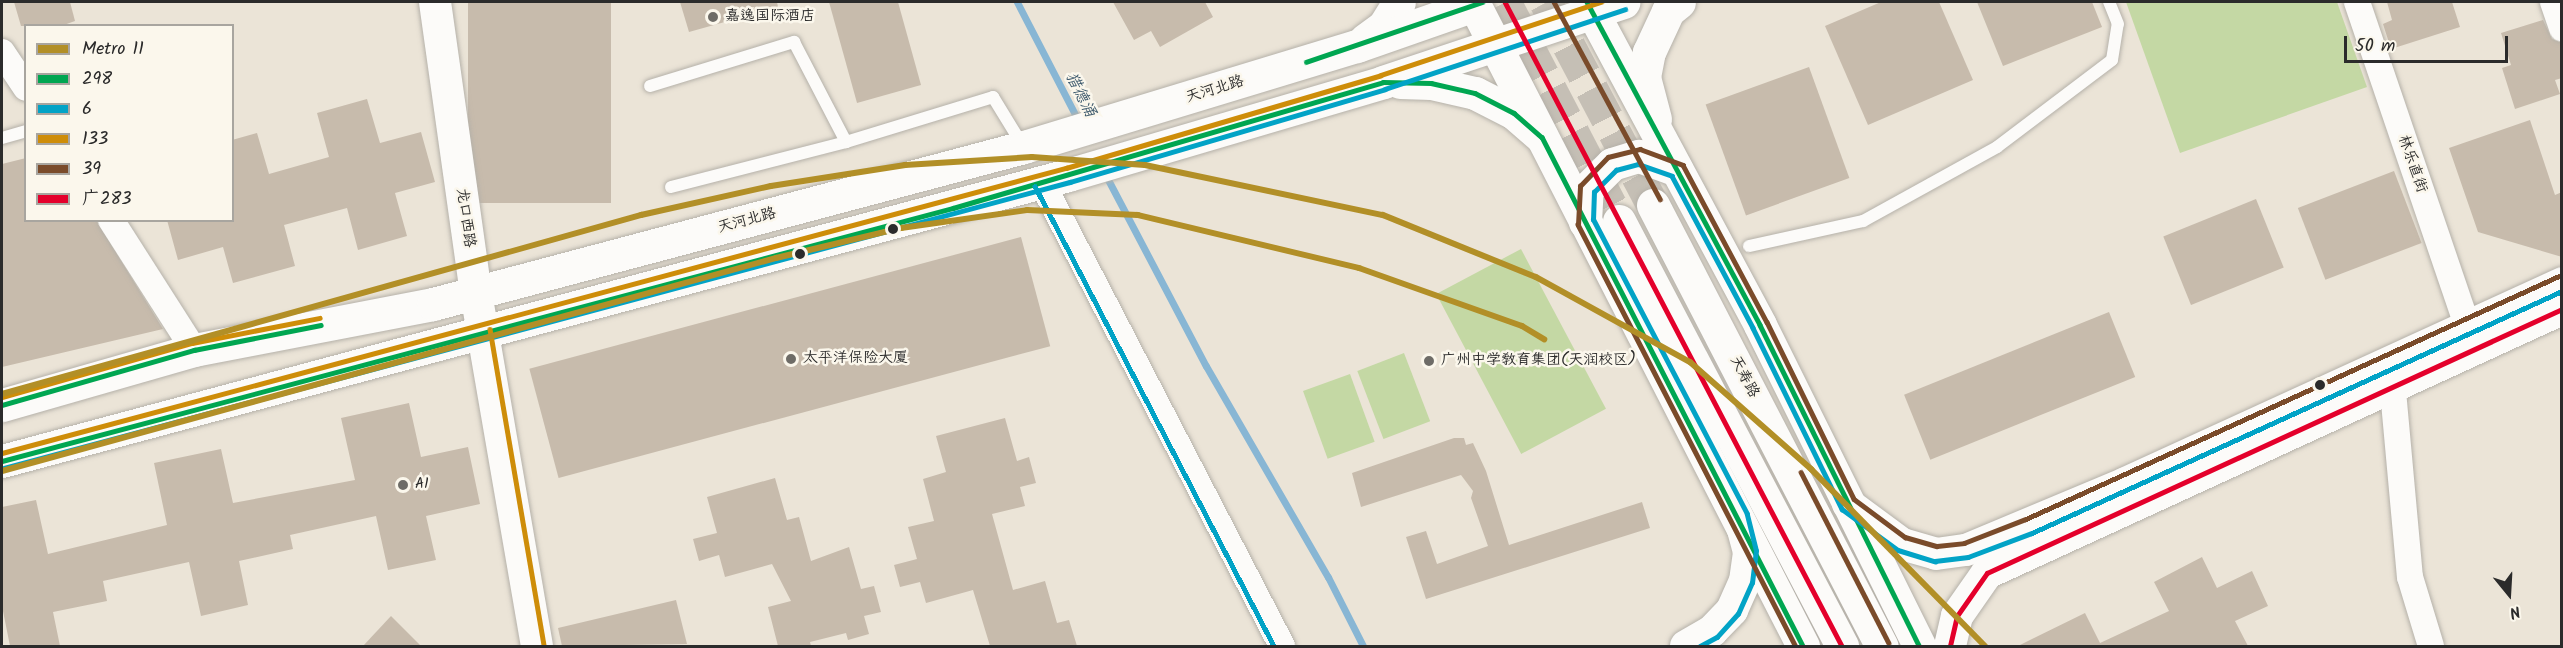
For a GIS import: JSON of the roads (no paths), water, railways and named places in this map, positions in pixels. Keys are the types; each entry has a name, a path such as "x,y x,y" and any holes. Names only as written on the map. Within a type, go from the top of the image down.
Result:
{"main road":[{"path":"1357,46 1384,26 1399,2"},
{"name":"天河北路","path":"2,405 194,350 476,293 1039,143 1357,46 1477,2"},
{"path":"1477,2 1496,46 1585,222 1740,517 1803,646"},
{"path":"1677,170 1652,112 1644,77 1656,32 1668,11 1679,2"},
{"path":"2,461 483,330 1055,179 1383,82 1496,46 1601,5 1677,170 1766,335 1919,646"},
{"path":"1383,82 1431,83 1475,93 1514,113 1542,137"},
{"path":"1585,222 1587,189 1612,164 1640,156 1677,170"},
{"name":"天寿路","path":"1653,205 1882,646"},
{"path":"1619,221 1842,646"}],"street":[{"name":"龙口西路","path":"435,2 476,293 537,646"},
{"name":"林乐直街","path":"2357,2 2467,326"},
{"path":"2553,2 2562,28"},
{"path":"2,52 24,85"},
{"path":"1055,179 1281,646"},
{"path":"112,222 194,350"},
{"path":"1950,646 1957,616 1987,573 2392,372 2467,326 2562,283"},
{"path":"1848,504 1880,530 1915,549 1936,554 1966,550 2392,372 2562,309"},
{"path":"2392,372 2410,577 2432,646"},
{"path":"1686,646 1712,631 1732,610 1745,581 1749,552 1740,517"}],"lane":[{"path":"1749,246 1863,221 1997,147 2112,60 2118,24 2109,2"},
{"path":"650,86 794,42 846,142"},
{"path":"671,187 846,142 993,97 1039,143"},
{"path":"2,138 24,132"}],"waterway":[{"name":"猎德涌","path":"1017,2 1079,122"},
{"path":"1104,172 1206,366 1328,577 1363,646"}],"tunnel":[{"path":"1505,2 1619,221"},
{"path":"1546,2 1653,205"}],"metro line":[{"name":"11","path":"2,394 641,215 771,186 905,165 1032,157 1145,165 1383,215 1536,277 1690,362 1811,469 1985,646"},
{"name":"11","path":"2,471 776,258 901,228 1027,210 1138,215 1359,268 1522,326 1544,339"}],"place":[{"name":"嘉逸国际酒店","path":"713,17"},
{"name":"太平洋保险大厦","path":"791,359"},
{"name":"广州中学教育集团(天润校区)","path":"1429,361"},
{"name":"A1","path":"403,485"}]}
